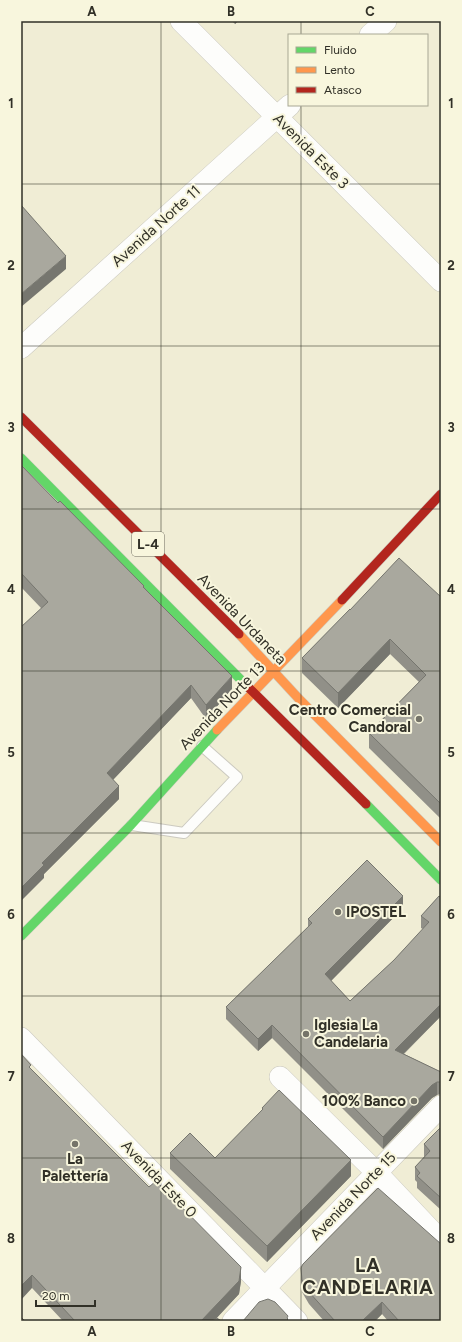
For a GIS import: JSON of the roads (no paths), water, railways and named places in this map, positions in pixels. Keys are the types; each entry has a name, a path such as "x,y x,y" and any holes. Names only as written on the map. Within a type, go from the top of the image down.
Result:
{"main road":[{"name":"Avenida Urdaneta","path":"21,416 275,671 300,700 441,842"},
{"name":"L-4","path":"21,458 441,880"},
{"name":"Avenida Norte 13","path":"21,936 131,825 202,746 275,671 441,494"}],"street":[{"name":"Avenida Este 3","path":"181,21 284,111 441,281"},
{"path":"371,34 386,21"},
{"name":"Avenida Norte 11","path":"21,348 284,111"},
{"name":"Avenida Este 0","path":"21,1038 297,1321"},
{"path":"280,1077 376,1172 441,1241"},
{"name":"Avenida Norte 15","path":"233,1321 441,1106"}],"lane":[{"path":"131,825 184,833 237,777 202,746"}],"place":[{"name":"Centro Comercial Candoral","path":"419,719"},
{"name":"IPOSTEL","path":"338,912"},
{"name":"Iglesia La Candelaria","path":"306,1034"},
{"name":"100% Banco","path":"414,1101"},
{"name":"La Palettería","path":"75,1144"}],"district":[{"name":"LA CANDELARIA","path":"368,1276"}]}
